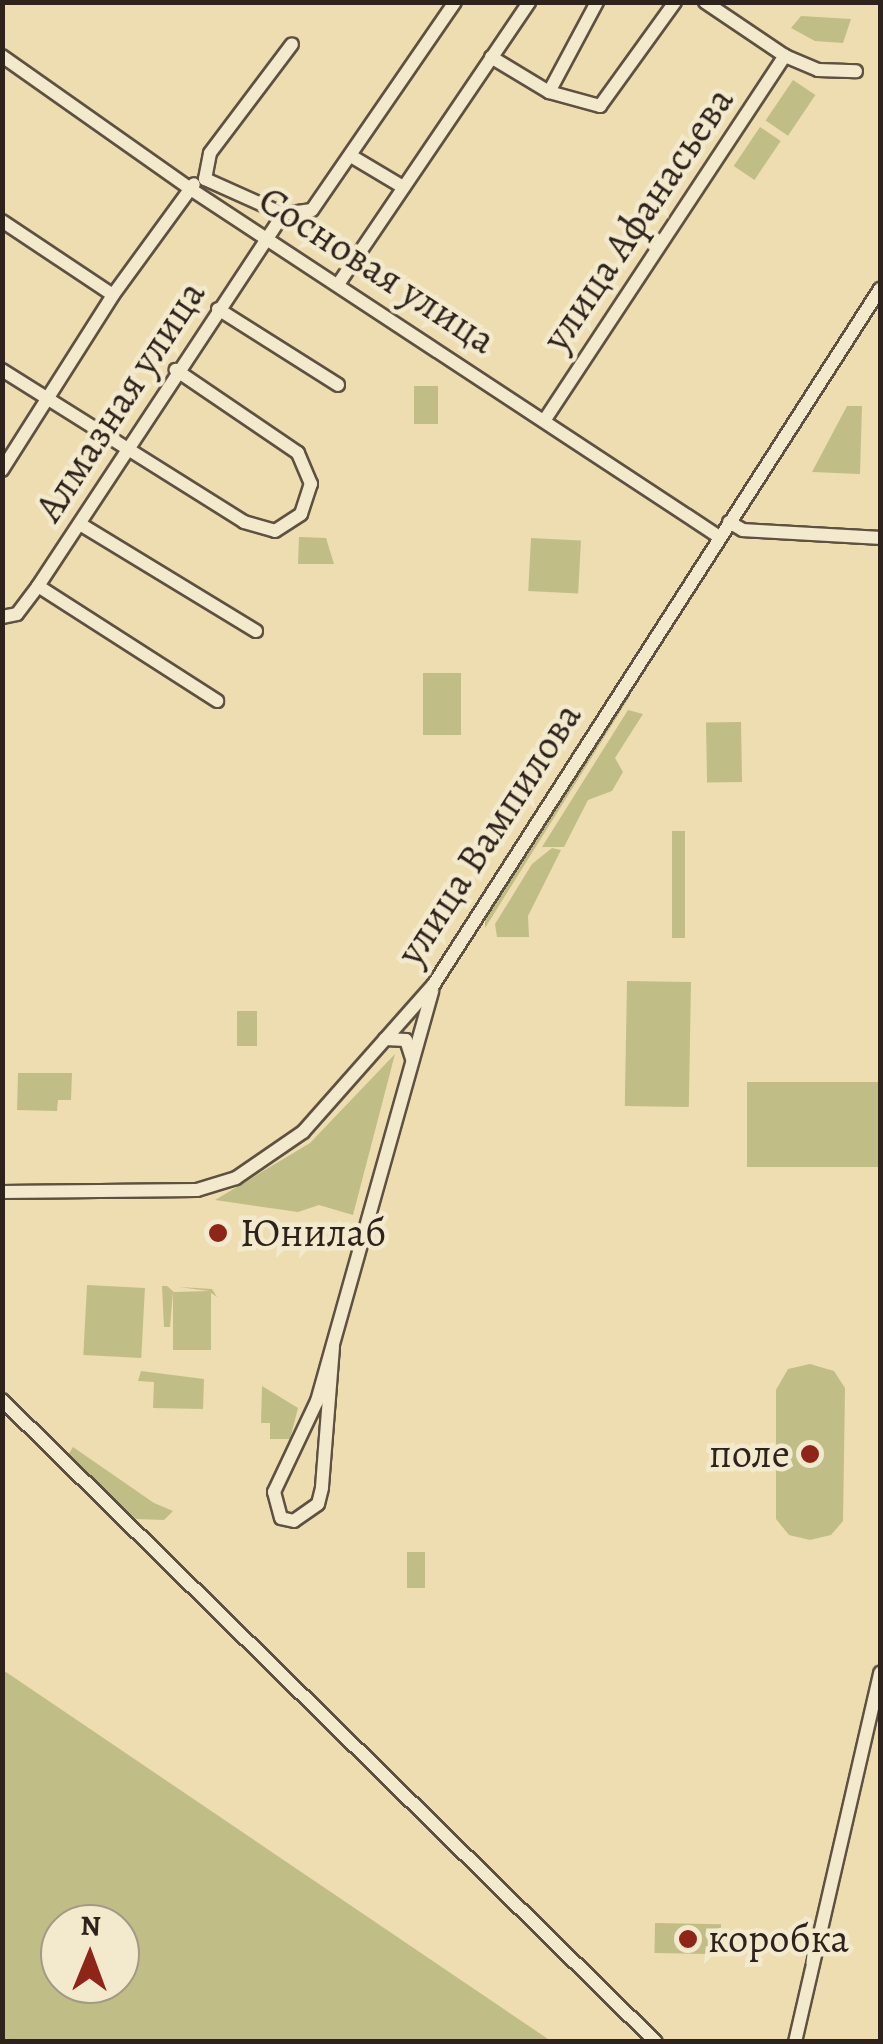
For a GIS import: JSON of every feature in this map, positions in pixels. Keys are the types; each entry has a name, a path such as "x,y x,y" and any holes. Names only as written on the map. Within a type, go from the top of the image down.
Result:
{"street":[{"name":"Алмазная улица","path":"5,618 38,586 266,236 283,214 312,210 455,2"},
{"path":"549,92 598,2"},
{"path":"491,57 549,92 600,106 675,2"},
{"path":"705,2 785,56 818,70 856,71"},
{"path":"338,282 522,5"},
{"path":"205,179 210,153 292,44"},
{"name":"Сосновая улица","path":"2,56 188,188 546,418 718,536"},
{"name":"улица Афанасьева","path":"546,418 785,56"},
{"path":"352,156 403,187"},
{"path":"2,470 113,295 188,188 205,179"},
{"path":"205,179 283,214"},
{"path":"2,222 113,295"},
{"name":"улица Вампилова","path":"2,1192 187,1191 236,1178 299,1135 434,984 880,289"},
{"path":"218,309 338,385"},
{"path":"2,370 47,400 132,446 244,522 275,531 301,514 311,484 298,453 176,370"},
{"path":"728,522 744,530 880,538"},
{"path":"80,524 256,631"},
{"path":"38,586 217,701"},
{"path":"333,1346 318,1504 294,1521 281,1518 274,1492 314,1410 434,984"},
{"path":"385,1040 406,1040 412,1061"},
{"path":"2,1400 656,2042"},
{"path":"794,2042 880,1673"}],"shaded area":[{"path":"801,16 851,19 843,43 815,41 791,28"},
{"path":"793,80 815,95 788,136 766,121"},
{"path":"760,127 781,141 754,180 734,166"},
{"path":"414,386 438,386 438,424 414,424"},
{"path":"847,406 862,406 860,474 812,472"},
{"path":"299,537 326,538 334,564 298,564"},
{"path":"531,538 581,541 578,594 528,591"},
{"path":"423,673 461,673 461,735 423,735"},
{"path":"624,693 630,696 485,928 485,913"},
{"path":"628,710 643,714 615,758 623,772 612,791 588,800 564,847 542,847"},
{"path":"741,722 742,782 707,783 706,723"},
{"path":"672,831 685,831 685,938 672,938"},
{"path":"552,848 561,850 528,916 529,937 497,937 495,924 532,864"},
{"path":"627,981 691,982 689,1107 625,1106"},
{"path":"237,1011 257,1011 257,1046 237,1046"},
{"path":"395,1054 353,1215 319,1205 298,1212 215,1200 310,1143"},
{"path":"18,1073 72,1073 71,1100 58,1100 57,1111 17,1110"},
{"path":"747,1082 880,1082 880,1167 747,1167"},
{"path":"87,1285 145,1288 141,1358 83,1355"},
{"path":"162,1286 173,1291 170,1327 164,1327"},
{"path":"179,1287 212,1289 217,1297 211,1293 211,1350 173,1350 173,1291 209,1291"},
{"name":"поле","path":"810,1364 834,1371 845,1388 843,1521 831,1535 810,1540 789,1535 776,1519 776,1390 788,1369"},
{"path":"141,1371 204,1379 203,1409 153,1408 154,1382 138,1381"},
{"path":"262,1386 298,1408 290,1439 270,1439 270,1423 261,1423"},
{"path":"73,1447 154,1503 173,1511 164,1520 136,1519 68,1455"},
{"path":"407,1552 425,1552 425,1588 407,1588"},
{"path":"2,1670 551,2041 3,2041"},
{"name":"коробка","path":"655,1923 721,1924 720,1954 654,1953"}],"place":[{"name":"Юнилаб","path":"218,1233"},
{"name":"поле","path":"810,1454"},
{"name":"коробка","path":"688,1939"}]}
